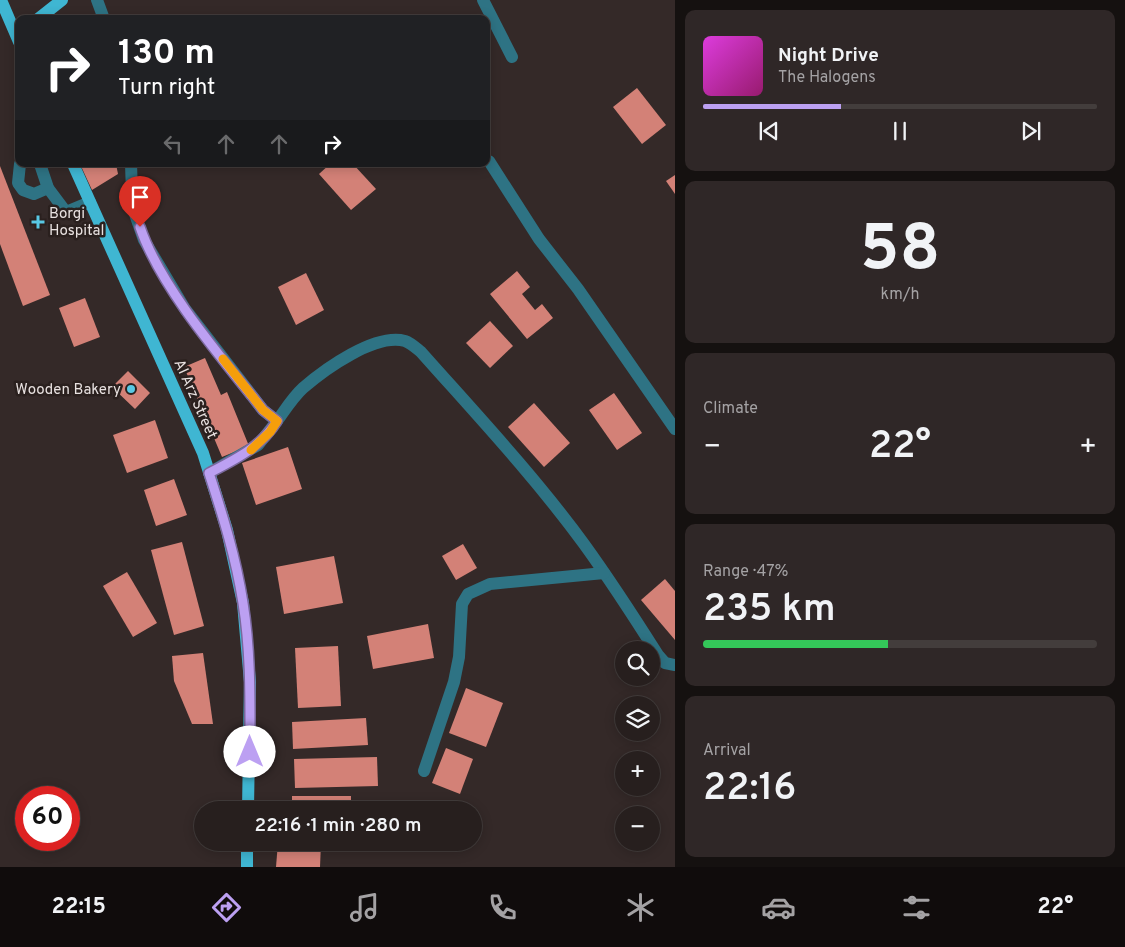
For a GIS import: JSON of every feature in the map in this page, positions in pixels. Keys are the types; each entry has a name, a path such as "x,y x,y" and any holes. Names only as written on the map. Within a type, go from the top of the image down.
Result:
{"main road":[{"path":"0,0 15,33"},
{"path":"43,15 62,0"},
{"name":"Al Arz Street","path":"74,167 203,453 227,530 243,603 250,682 248,801"},
{"path":"247,851 247,867"}],"street":[{"path":"97,0 103,15"},
{"path":"482,0 490,15"},
{"path":"490,15 512,57"},
{"path":"490,164 539,239 590,304 675,429"},
{"path":"20,167 18,182 23,190 34,194 48,188"},
{"path":"41,167 48,188 66,212 90,202"},
{"path":"131,167 135,214 144,240 159,267 185,309 240,382 263,410 277,421"},
{"path":"209,473 258,445 302,389 350,356 382,342 397,340 408,342 421,352 524,470 573,530 621,595 658,655 665,663 675,665"},
{"path":"424,771 454,682 459,658 462,604 468,594 490,584 604,573"}],"building":[{"path":"637,88 666,125 642,144 613,107"},
{"path":"0,166 50,295 23,306 0,244"},
{"path":"81,167 117,167 118,174 92,190"},
{"path":"327,167 356,167 376,189 351,210 319,174"},
{"path":"675,175 675,194 666,181"},
{"path":"517,271 530,287 522,294 535,310 542,304 553,318 527,339 490,294"},
{"path":"306,273 324,310 296,325 278,287"},
{"path":"85,298 100,337 74,347 59,308"},
{"path":"490,321 513,346 490,368 466,343"},
{"path":"205,358 221,395 227,392 249,446 222,457 184,367"},
{"path":"128,371 150,393 135,409 112,387"},
{"path":"614,393 642,433 617,450 589,410"},
{"path":"534,403 570,443 544,467 508,427"},
{"path":"155,420 168,458 127,473 113,435"},
{"path":"288,447 302,489 256,505 242,463"},
{"path":"174,479 187,515 156,526 144,490"},
{"path":"182,542 204,626 174,635 151,550"},
{"path":"463,544 477,568 456,580 442,556"},
{"path":"334,556 343,603 284,614 276,567"},
{"path":"127,572 157,623 133,637 103,586"},
{"path":"665,579 675,591 675,640 641,600"},
{"path":"428,624 434,658 373,669 367,636"},
{"path":"338,646 341,706 298,708 295,648"},
{"path":"203,653 213,724 192,724 174,681 172,656"},
{"path":"466,688 503,703 486,747 449,733"},
{"path":"366,718 368,745 293,749 292,722"},
{"path":"446,748 473,759 460,794 432,783"},
{"path":"377,757 378,786 295,788 294,759"},
{"path":"292,796 351,796 351,801 292,801"},
{"path":"277,851 321,851 320,867 276,867"}],"slow traffic":[{"path":"223,359 263,410 277,421 270,432 251,450"}],"place":[{"name":"Borgi Hospital","path":"38,222"},
{"name":"Wooden Bakery","path":"131,389"}],"route":[{"path":"140,227 144,240 185,309 263,410 277,421 258,445 209,473 227,530 243,603 250,682 250,752"}]}
